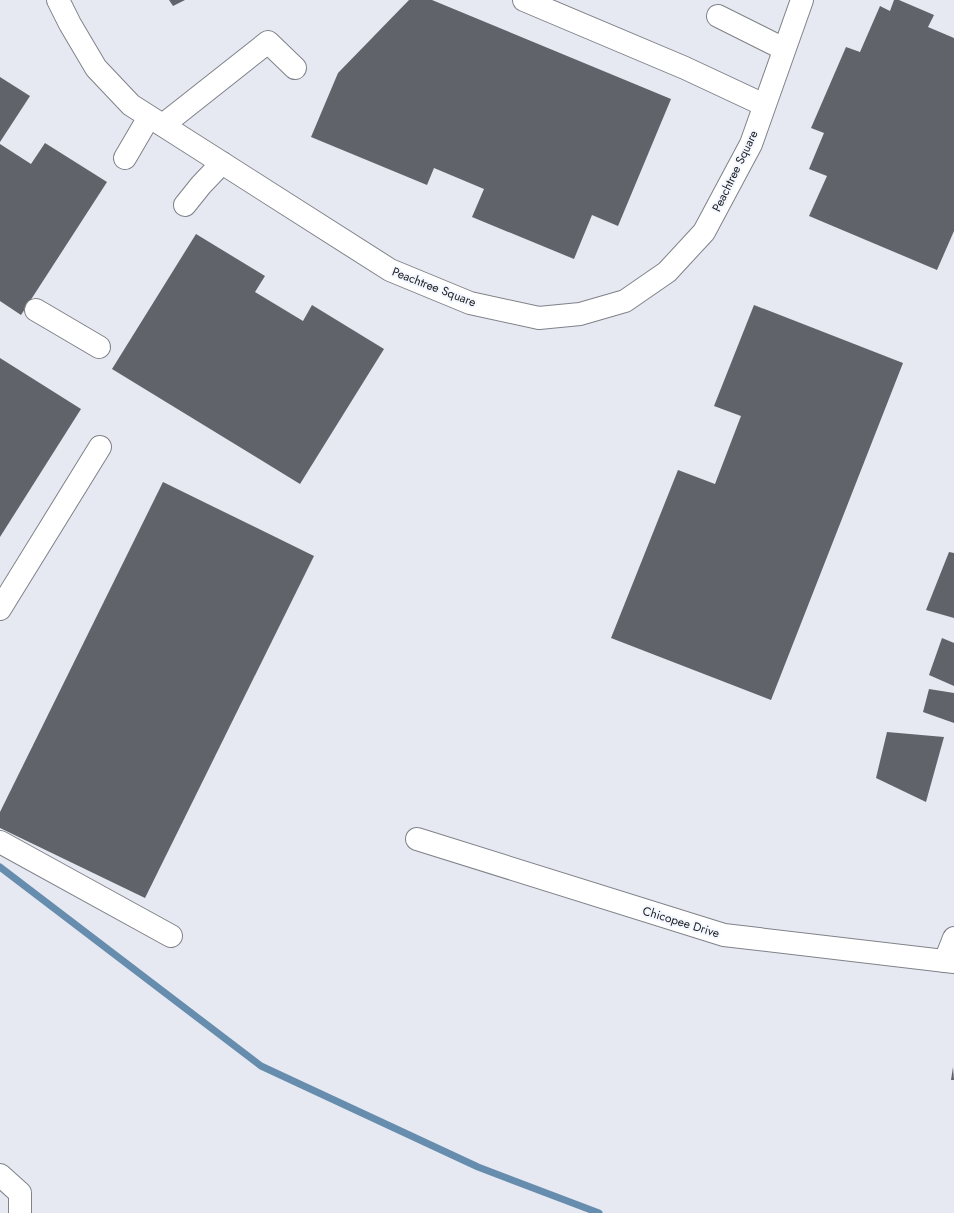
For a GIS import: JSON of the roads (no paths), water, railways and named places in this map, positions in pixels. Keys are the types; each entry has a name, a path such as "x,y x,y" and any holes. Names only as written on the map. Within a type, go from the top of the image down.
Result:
{"street":[{"name":"Peachtree Square","path":"58,0 70,24 96,68 132,105 156,121 390,270 470,303 539,318 580,314 625,301 667,272 704,232 751,144 802,0"},
{"path":"524,0 685,68 764,105"},
{"path":"718,16 784,50"},
{"path":"125,158 156,121 268,42 295,68"},
{"path":"185,205 201,185 222,163"},
{"path":"36,310 99,347"},
{"path":"0,609 100,447"},
{"name":"Chicopee Drive","path":"417,839 724,935 950,961"},
{"path":"0,842 172,936"},
{"path":"950,961 954,938"},
{"path":"0,1175 20,1193 20,1213"}],"waterway":[{"path":"0,867 261,1066 478,1167 599,1213"}]}
